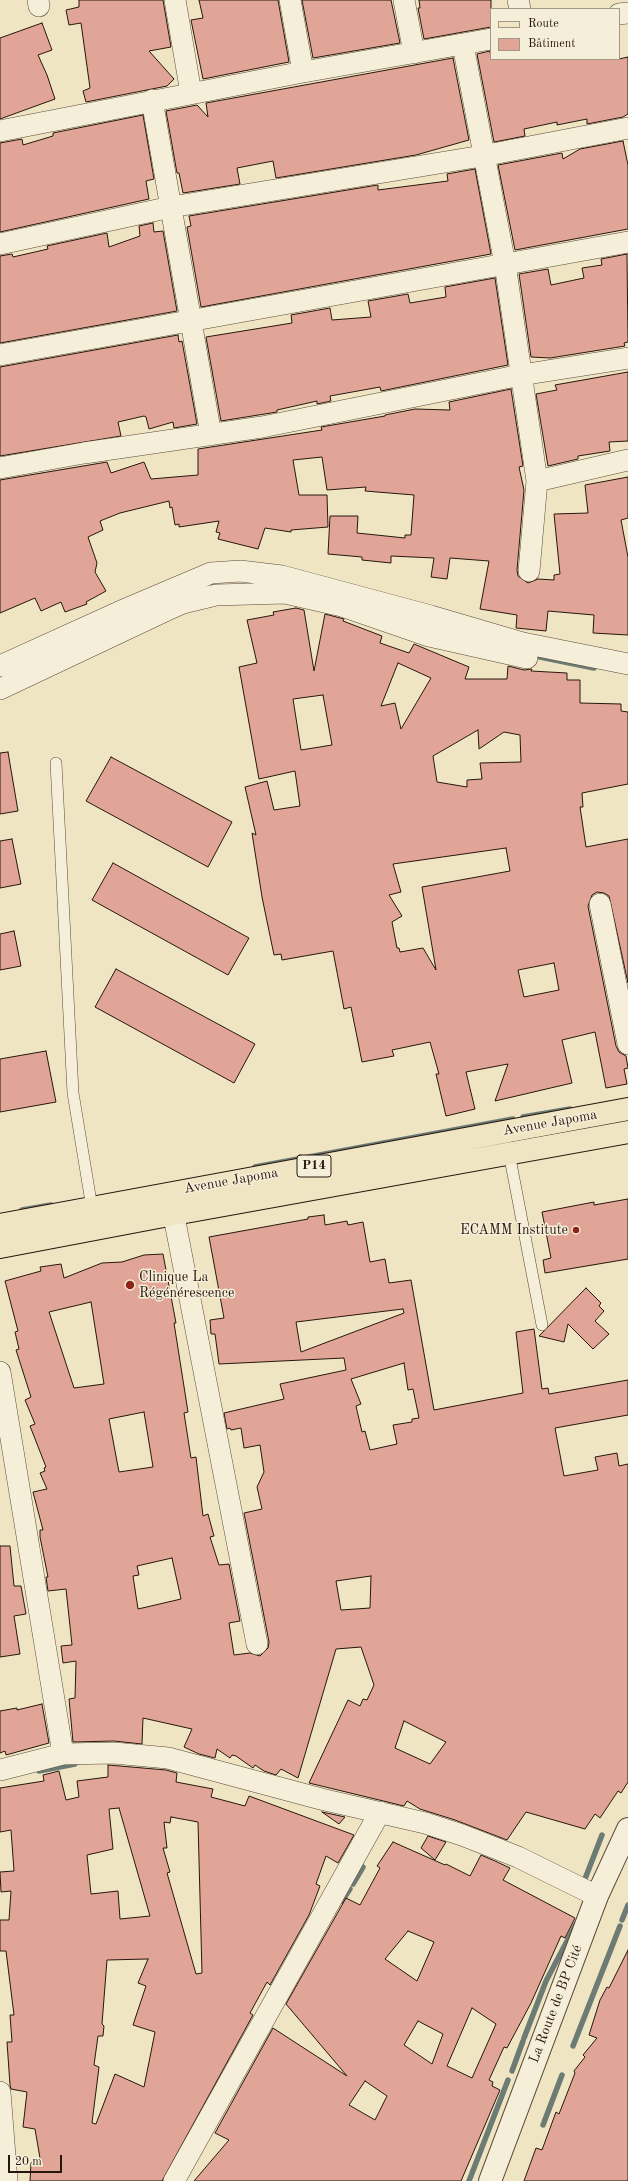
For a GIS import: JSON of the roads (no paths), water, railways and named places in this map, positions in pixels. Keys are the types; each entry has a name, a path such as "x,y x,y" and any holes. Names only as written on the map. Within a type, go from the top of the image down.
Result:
{"main road":[{"name":"Avenue Japoma","path":"0,1225 170,1192 628,1109"},
{"name":"Avenue Japoma","path":"0,1247 628,1132"}],"street":[{"path":"175,0 190,93"},
{"path":"290,0 304,72"},
{"path":"404,0 414,53"},
{"path":"0,130 152,100 304,72 462,46 490,39"},
{"path":"462,46 482,156 505,264 537,482 529,571"},
{"path":"152,100 192,319 211,435"},
{"path":"0,244 171,207 482,156 628,128"},
{"path":"0,355 192,319 628,242"},
{"path":"0,468 84,453 262,427 521,375 628,358"},
{"path":"537,482 628,460"},
{"path":"0,666 119,612 211,573 240,571 282,576 431,616 523,643 628,664"},
{"path":"0,689 183,603 216,595 285,594 342,606 429,636 628,678"},
{"path":"600,904 628,1044"},
{"path":"170,1192 257,1644"},
{"path":"0,1372 63,1754"},
{"path":"0,1770 63,1754 114,1753 168,1758 321,1799 380,1812 469,1837 518,1857 597,1896"},
{"path":"174,2181 380,1812"},
{"name":"La Route de BP Cité","path":"493,2180 597,1896 628,1829"},
{"path":"0,2092 7,2181"}],"lane":[{"path":"56,763 73,1093 92,1208"},
{"path":"509,1153 542,1325"}],"waterway":[{"path":"530,655 594,668"},
{"path":"523,1117 570,1109"},
{"path":"255,1167 513,1119"},
{"path":"22,1210 51,1205"},
{"path":"39,1771 75,1764"},
{"path":"583,1884 602,1835"},
{"path":"353,1884 363,1867"},
{"path":"342,1901 350,1889"},
{"path":"622,1920 628,1905"},
{"path":"524,2038 546,1981 576,1924"},
{"path":"573,2046 620,1926"},
{"path":"512,2071 523,2041"},
{"path":"543,2125 562,2075"},
{"path":"469,2181 508,2080"}],"place":[{"name":"ECAMM Institute","path":"576,1230"},
{"name":"Clinique La Régénérescence","path":"130,1285"}]}
